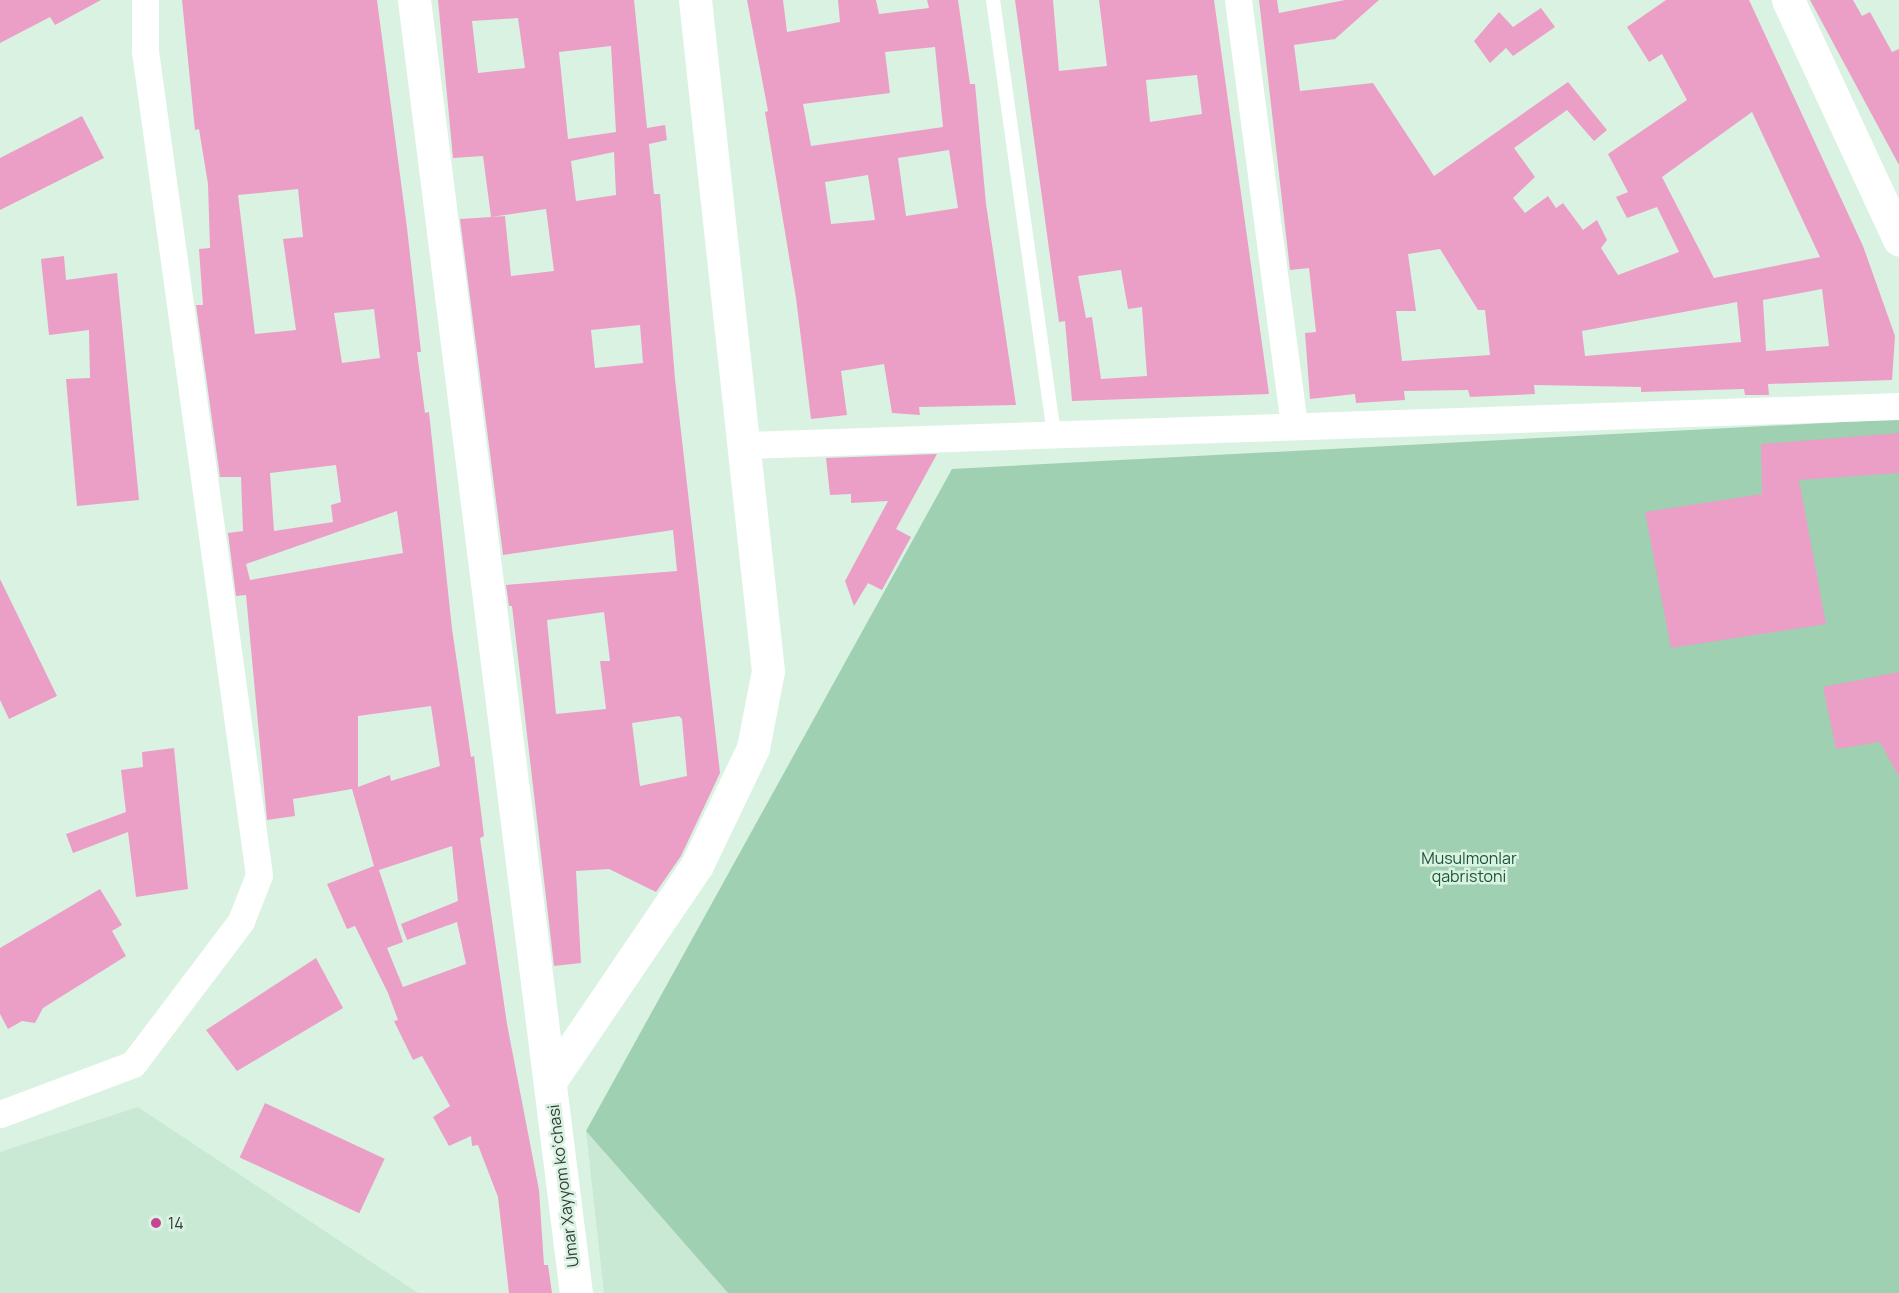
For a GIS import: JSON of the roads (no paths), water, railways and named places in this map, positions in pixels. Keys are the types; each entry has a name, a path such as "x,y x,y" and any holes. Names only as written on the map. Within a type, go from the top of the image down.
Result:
{"street":[{"path":"0,1114 133,1064 241,921 260,875 145,51 145,0"},
{"name":"Umar Xayyom ko‘chasi","path":"414,0 576,1293"},
{"path":"551,1080 697,865 753,748 768,671 695,0"},
{"path":"1238,0 1294,425"},
{"path":"1788,0 1899,238"},
{"path":"744,445 1899,406"}],"lane":[{"path":"993,0 1054,434"}],"place":[{"name":"14","path":"156,1223"}],"park label":[{"name":"Musulmonlar qabristoni","path":"1469,867"}]}
